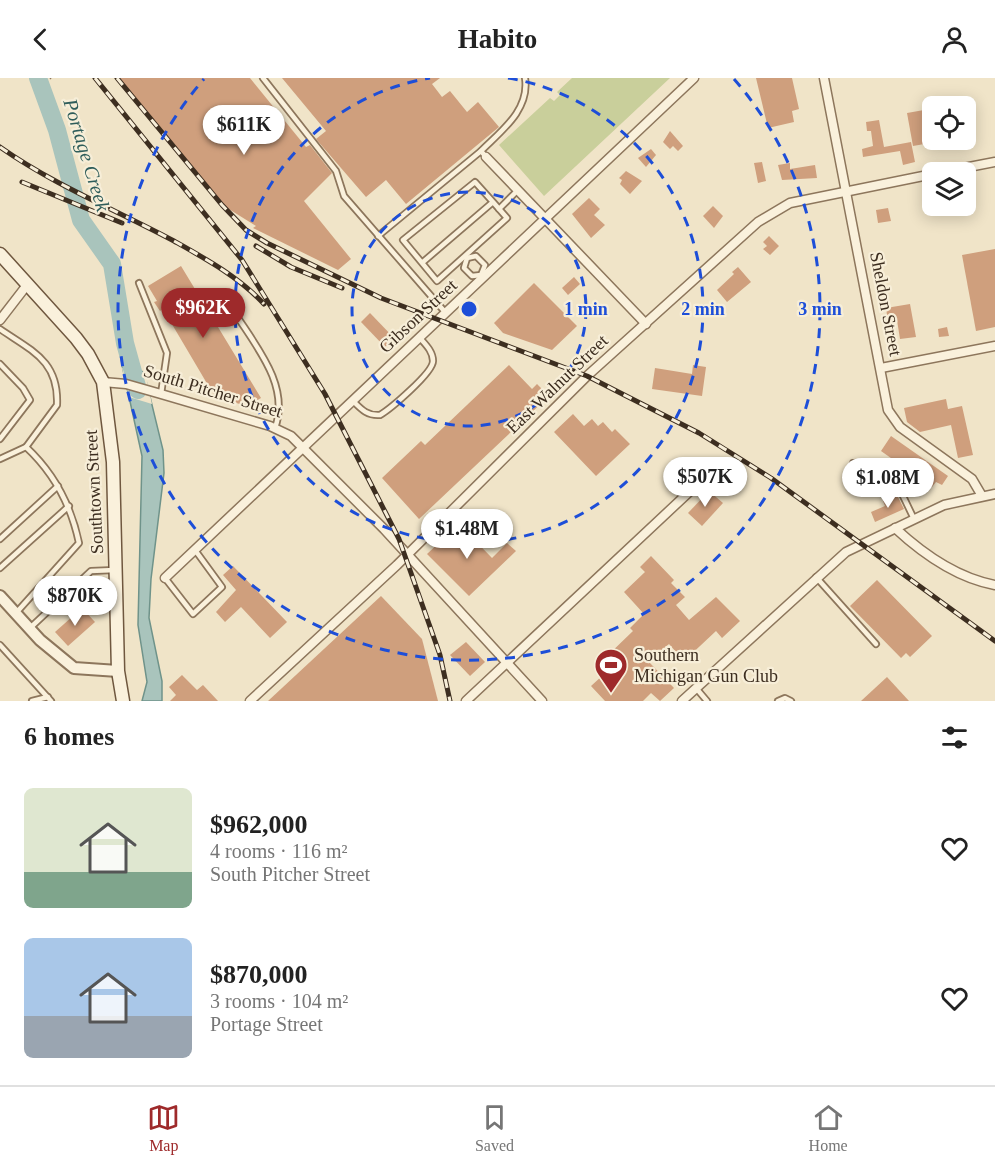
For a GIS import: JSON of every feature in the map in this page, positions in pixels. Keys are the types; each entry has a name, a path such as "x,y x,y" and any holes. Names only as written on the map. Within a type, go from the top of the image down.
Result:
{"main road":[{"path":"0,254 76,338 88,354 103,382"},
{"name":"Southtown Street","path":"103,382 113,462 118,671 123,701"}],"street":[{"name":"Gibson Street","path":"165,578 694,78"},
{"name":"Sheldon Street","path":"824,78 882,368 888,410 894,421 972,479 982,496"},
{"path":"483,154 646,324"},
{"path":"976,166 995,162"},
{"name":"East Walnut Street","path":"249,701 405,556 586,376 768,214 790,203 922,176"},
{"path":"0,320 27,285"},
{"path":"882,368 995,346"},
{"name":"South Pitcher Street","path":"103,382 126,384 286,432 303,446 384,530 405,556 542,701"},
{"path":"466,701 703,479"},
{"path":"682,701 846,552 944,505 995,494"},
{"path":"895,528 915,547 937,561 978,582 995,585"},
{"path":"0,596 30,628 74,668 118,671"}],"lane":[{"path":"263,78 336,171 344,196 445,312"},
{"path":"378,236 483,154 519,112 526,88 525,78"},
{"path":"475,182 493,202 507,218 437,281 403,240 475,182"},
{"path":"499,209 518,190"},
{"path":"423,262 493,202"},
{"path":"476,255 485,265 482,276 472,276 464,268 466,257 476,255"},
{"path":"139,283 167,353 161,394"},
{"path":"215,306 224,303 231,307 268,365 280,404 275,428"},
{"path":"0,329 48,364 54,376 57,405 26,447 0,459"},
{"path":"352,401 364,412 380,415 429,372 433,366 432,354 419,337"},
{"path":"0,364 23,388 30,400 0,439"},
{"path":"16,613 79,543 69,506 58,486 44,464 26,447"},
{"path":"854,463 892,473 914,519"},
{"path":"0,539 58,486"},
{"path":"0,568 69,506"},
{"path":"165,578 193,614 222,587 195,550"},
{"path":"30,628 91,570 116,570"},
{"path":"816,577 876,644"},
{"path":"0,645 49,699"},
{"path":"696,688 707,701"},
{"path":"778,701 785,698 791,701"},
{"path":"33,701 49,699"}],"green space":[{"path":"572,78 670,78 544,196 499,145 550,98 554,101 560,95 557,92"}],"water":[{"path":"122,365 144,372 163,450 164,473 151,579 149,618 162,681 162,701 142,701 147,682 138,625 142,456"}],"pier":[{"path":"122,368 146,375 152,404 129,397"}],"building":[{"path":"119,78 250,78 306,147 310,145 332,173 304,201 351,259 338,270 253,228 256,226 224,206"},
{"path":"282,78 440,78 432,84 442,97 450,91 467,112 478,102 499,127 406,204 386,180 366,197 316,139 326,131"},
{"path":"756,78 792,78 799,109 792,111 794,122 768,128"},
{"path":"922,110 922,144 913,146 907,113"},
{"path":"879,120 884,147 911,142 915,162 903,165 900,151 863,157 862,149 873,146 871,131 867,131 866,122"},
{"path":"670,131 683,146 678,151 673,146 670,149 663,142"},
{"path":"651,149 656,155 646,167 638,158"},
{"path":"762,162 766,181 758,183 754,163"},
{"path":"790,163 790,169 815,165 817,178 782,180 778,165"},
{"path":"626,171 642,181 630,194 620,184 622,180 619,178"},
{"path":"589,198 600,209 594,215 605,225 591,238 572,214"},
{"path":"713,206 723,216 714,228 703,216"},
{"path":"888,208 891,221 878,223 876,210"},
{"path":"769,236 779,246 770,255 763,249 767,246 763,242"},
{"path":"995,249 995,327 976,331 962,255"},
{"path":"181,266 261,398 247,406 215,397 163,309 160,311 154,302 157,301 148,286"},
{"path":"738,267 751,282 727,302 717,290"},
{"path":"574,277 580,284 568,295 562,288"},
{"path":"534,283 577,326 552,350 503,333 494,323"},
{"path":"910,304 916,337 900,339 897,320 888,322 886,308"},
{"path":"370,313 395,339 385,347 361,322"},
{"path":"947,327 949,336 939,337 938,329"},
{"path":"509,365 532,389 537,384 549,396 419,519 382,478 421,441 425,445"},
{"path":"693,365 706,367 702,396 652,389 655,368 692,374"},
{"path":"946,399 948,409 962,406 973,455 958,458 951,425 920,432 907,422 904,408"},
{"path":"573,414 584,426 592,419 598,426 603,422 612,432 615,429 630,444 596,476 554,432"},
{"path":"891,436 948,476 942,485 936,482 932,487 881,451"},
{"path":"709,491 723,503 702,526 688,513"},
{"path":"897,495 904,509 875,522 871,512 885,506 883,501"},
{"path":"459,524 492,558 507,543 516,551 469,596 427,554"},
{"path":"651,556 674,580 671,583 685,597 676,605 689,620 716,597 740,621 722,638 716,631 684,661 669,644 649,662 674,688 660,701 651,693 643,701 605,701 591,686 613,666 605,658 633,631 630,628 644,614 624,592 645,572 640,567"},
{"path":"233,566 287,622 270,638 241,607 225,622 216,612 236,590 223,575"},
{"path":"877,580 932,636 910,657 906,653 901,658 850,606"},
{"path":"381,596 422,639 438,701 268,701"},
{"path":"82,608 95,622 68,646 55,632"},
{"path":"466,642 485,662 470,676 450,655"},
{"path":"182,675 197,690 203,685 218,701 170,701 176,695 169,687"},
{"path":"887,677 909,701 861,701"}],"waterway":[{"name":"Portage Creek","path":"38,78 57,130 81,220 112,264 125,343 138,390"}],"railway":[{"path":"95,78 242,260 325,394 399,539 440,655 450,701"},
{"path":"117,78 222,205 246,230 267,243 381,298 587,376 699,433 771,478 995,641"},
{"path":"0,147 63,185 174,241 222,269 264,304"},
{"path":"22,182 122,223"},
{"path":"256,246 291,267 342,288"}],"place":[{"name":"Southern Michigan Gun Club","path":"611,694"}]}
